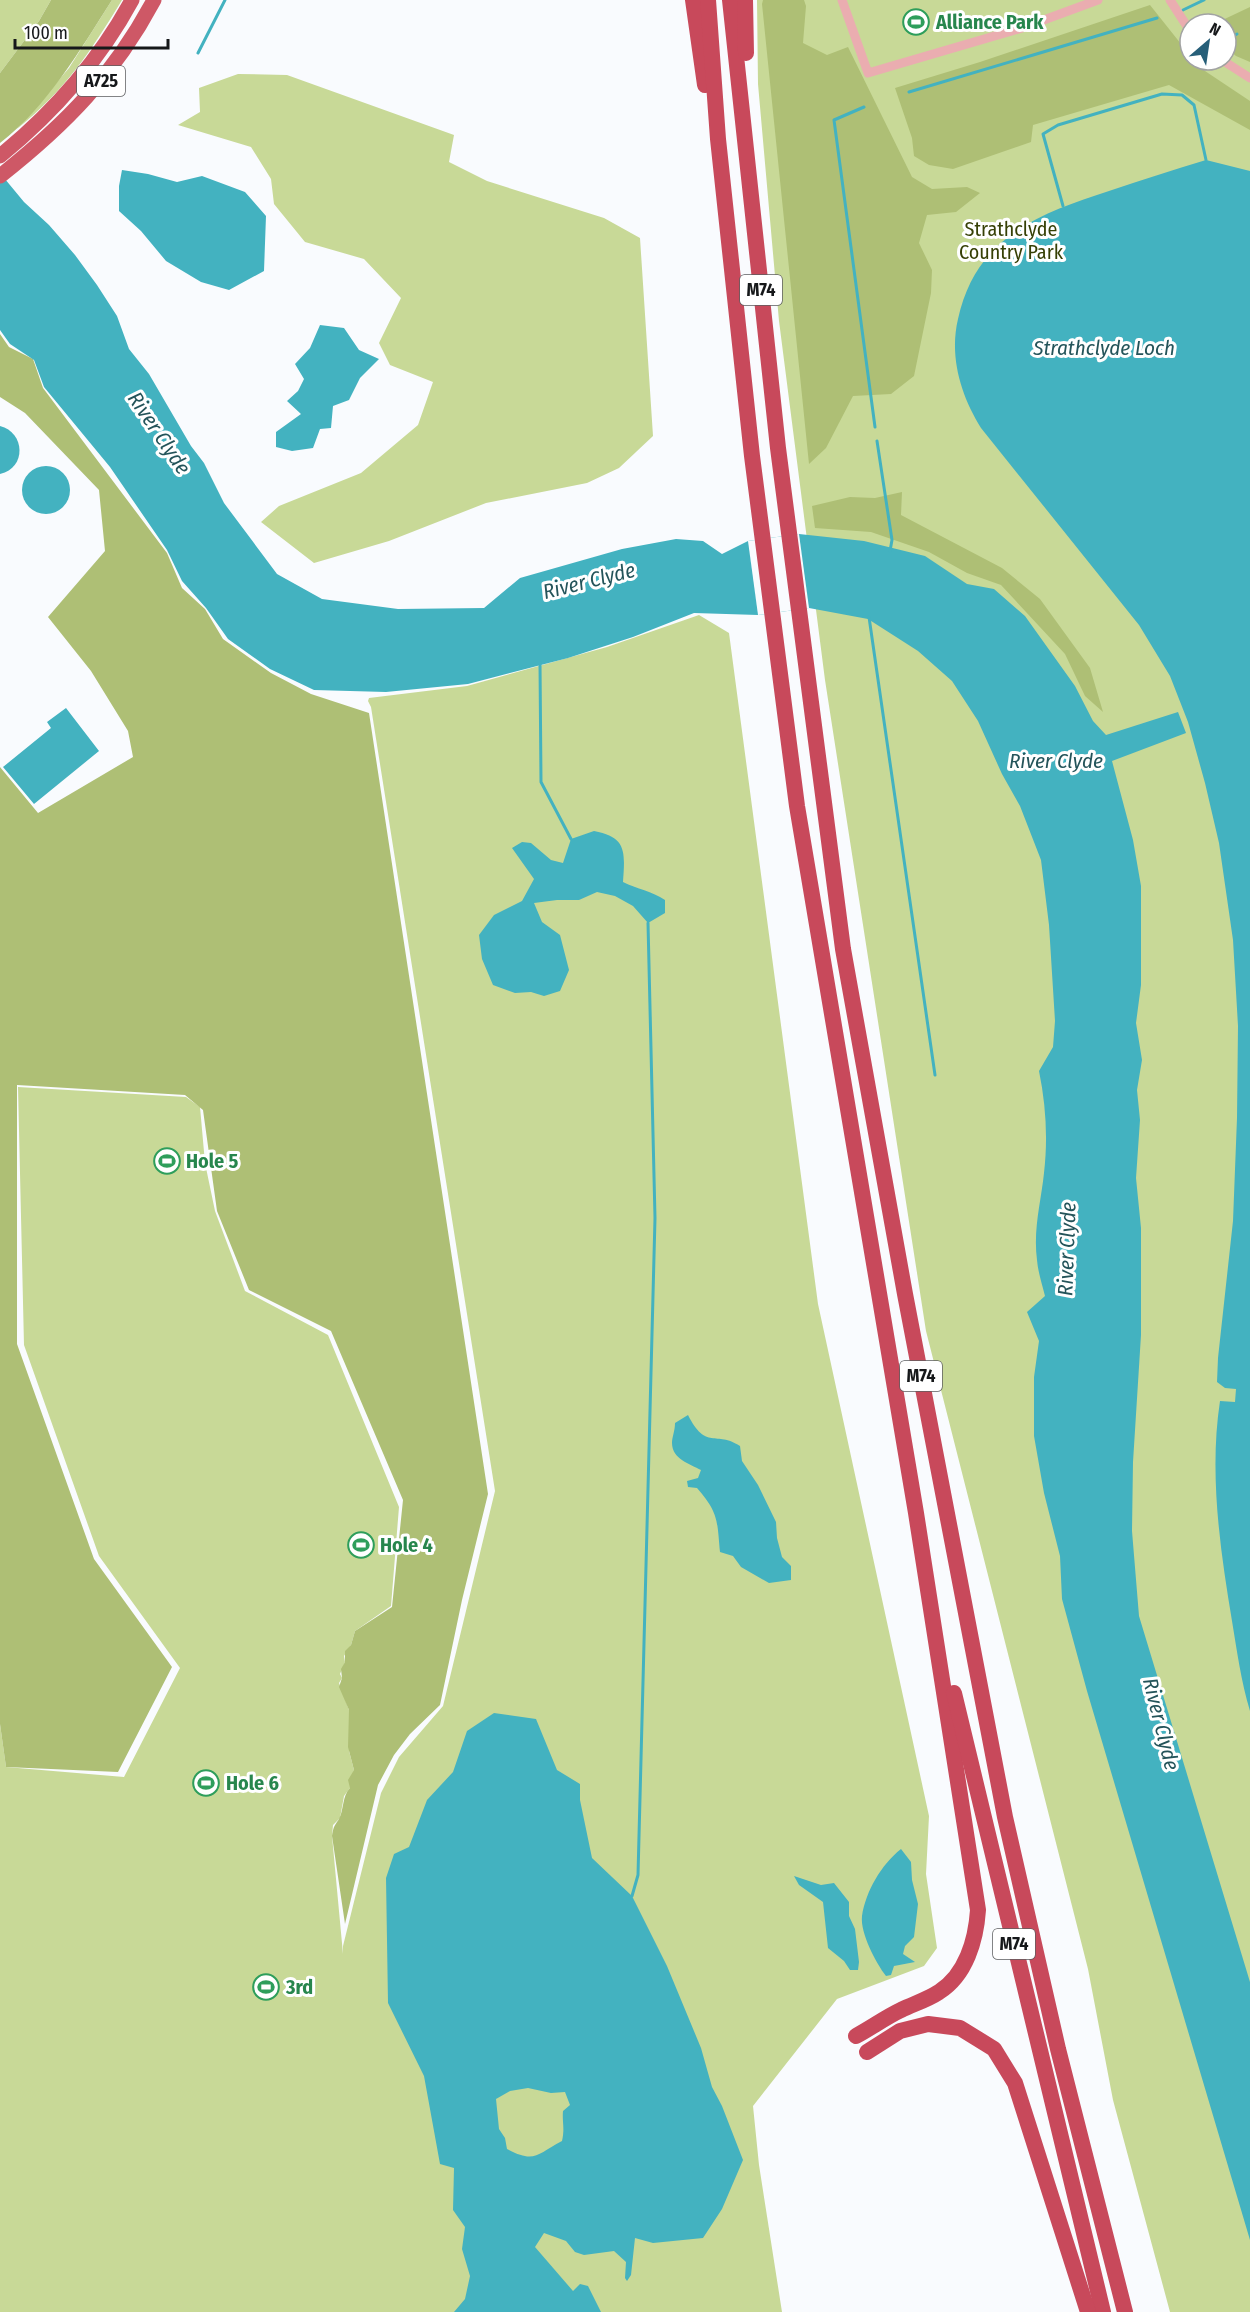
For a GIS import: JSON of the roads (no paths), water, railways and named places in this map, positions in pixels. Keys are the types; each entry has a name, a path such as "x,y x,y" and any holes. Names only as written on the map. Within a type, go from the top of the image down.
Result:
{"highway":[{"name":"A725","path":"0,156 51,111 83,75 115,30 132,0"},
{"name":"A725","path":"0,176 66,120 96,88 127,46 154,0"},
{"path":"693,0 702,72 718,139"},
{"name":"M74","path":"708,0 718,139 752,456 782,699 797,806 926,1575 1103,2312"},
{"name":"M74","path":"730,0 746,131 778,448 843,949 905,1294 1005,1817 1058,2049 1125,2312"},
{"path":"745,0 746,131"},
{"path":"856,2036 900,2010 941,1991 959,1972 968,1956 976,1931 978,1910 926,1575"},
{"path":"867,2052 900,2031 928,2024 960,2028 994,2049 1016,2083 1088,2312"}],"street":[{"path":"842,0 868,73 1022,28 1098,0"}],"water":[{"name":"Strathclyde Loch","path":"1206,160 1250,171 1250,1711 1228,1594 1220,1539 1216,1483 1220,1401 1235,1402 1236,1389 1225,1388 1217,1382 1233,1221 1238,1026 1233,940 1219,843 1188,722 1170,676 1139,625 981,428 963,389 955,348 958,319 967,291 979,268 995,249 1014,233 1058,209"},
{"path":"122,170 177,182 202,176 245,192 266,216 264,271 229,290 201,282 166,261 141,231 119,211 119,186"},
{"name":"River Clyde","path":"0,173 24,202 49,225 75,255 97,285 117,316 129,349 149,374 191,446 204,463 224,503 277,574 322,599 398,609 484,608 520,578 622,549 676,539 703,541 722,554 748,541 799,534 864,541 925,556 967,584 994,589 1025,616 1075,686 1093,721 1106,735 1178,712 1186,733 1112,761 1133,840 1141,886 1141,985 1136,1023 1142,1060 1137,1090 1140,1120 1136,1178 1141,1228 1141,1335 1133,1462 1132,1531 1139,1616 1250,1982 1250,2240 1087,1691 1062,1599 1060,1556 1044,1493 1034,1436 1034,1377 1039,1341 1027,1312 1045,1296 1040,1278 1036,1237 1046,1148 1045,1109 1039,1071 1053,1047 1055,1021 1049,925 1041,860 1020,806 1002,774 978,721 952,681 918,651 868,619 809,608 758,615 694,613 633,637 568,658 468,684 386,692 314,690 270,669 228,639 206,608 182,581 167,550 110,467 44,387 34,360 10,344 0,330"},
{"path":"320,325 344,328 359,350 379,359 360,378 349,400 333,406 331,428 320,429 313,448 292,451 276,447 276,432 301,414 287,401 298,391 304,379 295,364 310,348"},
{"path":"0,426 14,435 20,450 15,465 0,474"},
{"path":"41,466 51,466 66,476 70,490 69,499 60,510 51,514 41,514 26,504 22,495 22,485 32,470"},
{"path":"66,708 99,751 34,804 3,767 51,728 47,722"},
{"path":"594,831 613,837 622,848 623,882 665,900 665,913 648,923 633,906 615,896 597,892 579,900 534,903 542,922 560,935 569,970 560,991 544,996 531,992 515,993 493,985 482,959 479,935 494,915 522,901 534,879 512,848 522,842 531,843 551,860 563,863 571,839"},
{"path":"688,1415 700,1433 740,1446 742,1461 758,1485 776,1522 782,1557 791,1566 791,1580 769,1583 741,1567 733,1556 720,1552 713,1511 697,1488 688,1487 687,1481 698,1478 701,1470 678,1457 673,1449 675,1423"},
{"path":"494,1713 536,1719 557,1770 580,1784 580,1800 592,1858 632,1896 667,1966 701,2048 712,2087 743,2160 722,2209 703,2238 653,2243 635,2238 631,2275 627,2281 625,2278 626,2262 614,2251 584,2255 575,2252 566,2241 544,2233 535,2247 573,2291 580,2284 588,2286 601,2312 454,2312 465,2299 470,2276 462,2249 465,2227 453,2210 454,2168 440,2164 424,2076 388,2003 386,1878 394,1854 409,1847 427,1800 453,1772 467,1731","holes":["528,2088 551,2093 565,2092 570,2105 563,2111 562,2141 541,2153 530,2156 507,2149 505,2138 499,2129 496,2099 510,2091"]},
{"path":"901,1849 911,1862 912,1880 918,1904 914,1937 905,1946 903,1954 915,1962 894,1966 891,1975 886,1976 873,1956 866,1939 862,1916 867,1897 876,1879"},
{"path":"794,1876 821,1885 834,1883 849,1902 849,1916 855,1929 858,1970 850,1970 844,1961 828,1948 823,1902 799,1885"}],"waterway":[{"path":"198,53 225,0"},
{"path":"1183,10 1204,0"},
{"path":"909,92 1157,18"},
{"path":"1063,206 1043,134 1058,125 1162,94 1182,95 1194,105 1206,160"},
{"path":"864,107 834,120 875,427"},
{"path":"877,441 892,540 890,551"},
{"path":"869,617 935,1075"},
{"path":"540,663 541,782 571,839"},
{"path":"632,1896 638,1875 655,1218 648,923"}],"place":[{"name":"Alliance Park","path":"916,22"},
{"name":"Hole 5","path":"167,1161"},
{"name":"Hole 4","path":"361,1545"},
{"name":"Hole 6","path":"206,1783"},
{"name":"3rd","path":"266,1987"}],"park label":[{"name":"Strathclyde Country Park","path":"1011,240"}]}
